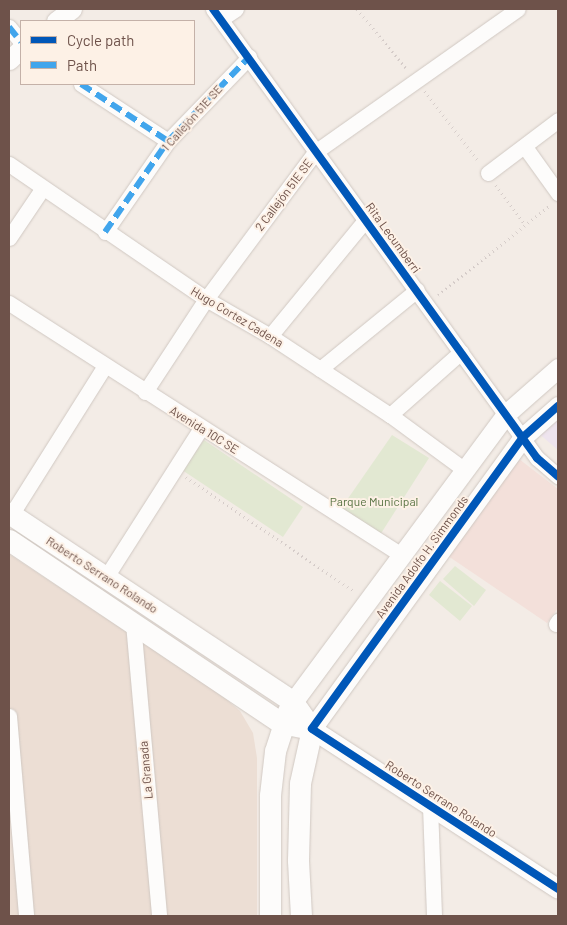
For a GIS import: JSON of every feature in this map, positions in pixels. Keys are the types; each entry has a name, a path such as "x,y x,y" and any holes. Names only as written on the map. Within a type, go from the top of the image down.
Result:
{"main road":[{"name":"Roberto Serrano Rolando","path":"10,514 293,702 312,728"},
{"name":"Roberto Serrano Rolando","path":"9,540 281,723 312,728"},
{"name":"Avenida Adolfo H. Simmonds","path":"270,916 270,795 281,723 293,702"},
{"name":"Avenida Adolfo H. Simmonds","path":"301,916 298,860 300,783 312,728"}],"street":[{"path":"57,20 72,9"},
{"path":"217,14 236,9"},
{"name":"2 Callejón 51E SE","path":"145,392 206,299 315,152 518,9"},
{"name":"Rita Lecumberri","path":"217,14 426,305 507,413 537,458 558,476"},
{"path":"9,26 20,41"},
{"path":"9,60 20,50"},
{"name":"1 Callejón 51E SE","path":"105,232 168,141 249,57"},
{"path":"83,85 168,141"},
{"path":"488,173 525,147 558,120"},
{"path":"525,147 555,198"},
{"name":"Hugo Cortez Cadena","path":"9,164 42,189 206,299 270,336 390,415 465,470"},
{"path":"9,238 42,189"},
{"path":"270,336 366,219"},
{"path":"320,369 417,290"},
{"name":"Avenida 10C SE","path":"9,304 401,555"},
{"path":"390,415 461,352"},
{"path":"10,514 105,366"},
{"name":"Avenida Adolfo H. Simmonds","path":"293,702 507,413 558,368"},
{"name":"Avenida Adolfo H. Simmonds","path":"312,728 523,437 558,406"},
{"path":"106,577 201,428"},
{"name":"La Granada","path":"133,623 159,916"},
{"path":"9,716 26,916"},
{"name":"Roberto Serrano Rolando","path":"312,728 558,889"},
{"path":"430,806 434,916"}],"path":[{"path":"357,9 488,173 524,224"},
{"path":"426,305 555,198"},
{"path":"174,469 368,601"}],"shaded area":[{"path":"558,414 558,450 537,432"},
{"path":"519,459 558,489 558,608 547,623 448,556"},
{"path":"9,554 220,694 240,711 253,733 257,758 257,916 9,916"}],"green space":[{"name":"Parque Municipal","path":"392,435 429,458 380,535 340,510"},
{"path":"204,440 303,507 283,537 182,470"},
{"path":"455,566 486,590 474,606 443,579"},
{"path":"440,581 472,606 460,621 429,595"}],"marked path":[{"path":"9,27 20,41"},
{"path":"105,232 168,141 249,57"},
{"path":"83,85 168,141"}],"cycle path":[{"path":"213,9 537,458 558,476"},
{"path":"558,406 523,437 312,729 558,889"}]}
